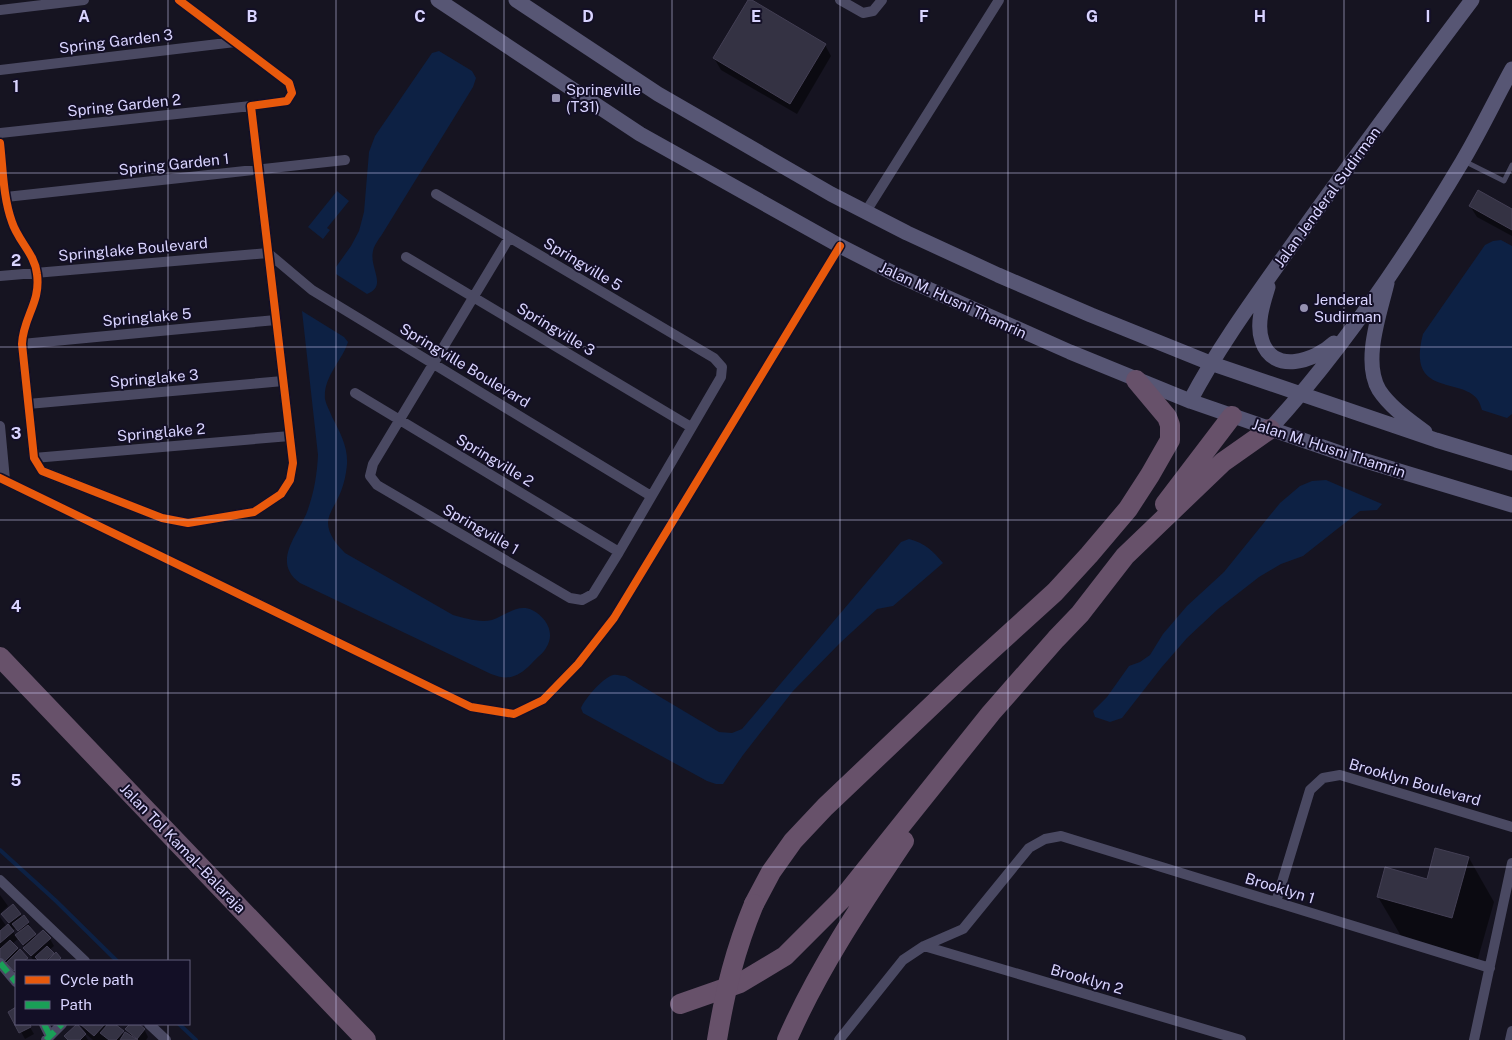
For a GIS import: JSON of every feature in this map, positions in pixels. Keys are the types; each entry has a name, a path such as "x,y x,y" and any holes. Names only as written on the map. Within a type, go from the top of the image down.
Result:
{"highway":[{"path":"717,1040 723,1006 740,939 754,904 771,872 794,841 825,807 966,673 1055,592 1128,509 1170,440 1170,425 1167,417 1136,380"},
{"path":"680,1004 740,983 785,956 843,898 991,713 1080,614 1232,416"},
{"path":"1125,556 1223,462 1270,429"},
{"name":"Jalan Tol Kamal–Balaraja","path":"0,657 366,1040"},
{"path":"787,1040 810,991 858,911 991,713"}],"main road":[{"name":"Jalan M. Husni Thamrin","path":"438,0 640,134 840,246 954,302 1136,380 1232,416 1406,474 1512,505"},
{"path":"516,0 658,94 865,213 998,275 1210,363 1436,440 1512,463"},
{"name":"Jalan Jenderal Sudirman","path":"1190,400 1210,363 1349,164 1472,0"},
{"path":"1270,429 1301,395 1413,242 1463,160 1512,69"},
{"path":"1273,272 1263,303 1260,327 1264,346 1276,358 1288,362 1297,361 1325,352 1358,319"},
{"path":"1388,277 1372,349 1374,379 1379,389 1393,406 1436,440"}],"street":[{"path":"0,10 84,0"},
{"path":"179,0 235,42"},
{"path":"840,0 863,13 873,11 882,0"},
{"path":"865,213 1000,0"},
{"name":"Spring Garden 3","path":"0,70 235,42"},
{"name":"Spring Garden 2","path":"0,133 288,102 292,93 288,83 235,42"},
{"path":"0,143 6,197 12,224 32,256 37,272 38,295 22,333 34,458 42,470 162,518 188,523 254,512 281,494 290,480 293,463 251,106"},
{"name":"Spring Garden 1","path":"6,197 345,160"},
{"name":"Springville 5","path":"436,194 714,358 722,366 720,377 692,427"},
{"path":"399,420 509,238"},
{"path":"0,426 3,479 471,707 514,714 543,700 578,664 614,618 840,246"},
{"name":"Springlake Boulevard","path":"0,276 268,253"},
{"name":"Springville Boulevard","path":"268,253 312,290 652,496"},
{"name":"Springville 3","path":"406,257 692,427"},
{"name":"Springlake 5","path":"22,344 276,320"},
{"name":"Springlake 3","path":"28,404 283,381"},
{"name":"Springville 2","path":"355,394 619,552"},
{"name":"Springville 1","path":"399,420 373,464 370,476 378,485 570,598 582,600 593,594 619,552"},
{"path":"619,552 692,427"},
{"name":"Springlake 2","path":"34,458 290,436"},
{"name":"Brooklyn Boulevard","path":"1276,902 1310,790 1323,778 1340,775 1512,827"},
{"name":"Brooklyn 1","path":"924,946 963,929 1029,848 1045,839 1061,836 1490,968"},
{"path":"1474,1040 1512,863"},
{"path":"0,880 84,960"},
{"path":"839,1040 902,960 924,946"},
{"name":"Brooklyn 2","path":"924,946 1241,1040"},
{"path":"0,963 15,981"},
{"path":"44,1025 48,1038 61,1025"},
{"path":"150,1025 166,1040"},
{"path":"1510,1040 1512,1031"}],"lane":[{"path":"1463,160 1504,181 1512,165"}],"water":[{"path":"439,51 472,71 476,78 473,87 375,245 372,257 377,281 373,291 367,294 336,274 336,267 359,231 364,212 369,152 375,136 432,53"},
{"path":"337,191 349,201 327,228 330,230 323,239 308,227"},
{"path":"1501,240 1512,246 1512,414 1507,418 1482,410 1477,398 1467,391 1431,379 1423,370 1420,356 1423,334 1485,245"},
{"path":"302,311 344,337 348,342 330,376 325,391 326,404 343,440 347,458 343,486 328,520 328,527 334,539 345,553 453,615 482,621 492,620 522,608 527,608 537,613 548,626 550,631 549,642 543,652 520,673 511,677 500,677 491,674 300,583 292,575 287,557 293,539 307,512 315,484 318,455"},
{"path":"1326,480 1382,504 1377,510 1360,511 1303,556 1281,564 1259,577 1218,609 1187,638 1122,718 1110,722 1095,717 1093,711 1107,697 1129,666 1140,662 1150,655 1163,634 1187,606 1224,572 1280,503 1300,486 1312,481"},
{"path":"909,539 928,548 943,563 893,606 877,609 841,642 793,691 723,784 707,781 583,713 581,708 594,689 609,677 618,675 625,676 719,732 732,733 742,729 901,542"}],"building":[{"path":"748,0 752,0 826,44 790,104 713,58"},
{"path":"1478,190 1512,209 1512,230 1469,206"},
{"path":"1435,848 1469,857 1452,918 1377,897 1385,867 1427,879"},
{"path":"13,904 21,914 9,923 1,914"},
{"path":"24,915 29,922 18,931 12,924"},
{"path":"8,924 14,931 0,943 0,931"},
{"path":"28,925 36,934 23,945 15,935"},
{"path":"43,930 51,938 31,956 23,948"},
{"path":"10,940 18,948 4,962 0,958 0,949"},
{"path":"47,946 54,953 46,960 38,960 35,957"},
{"path":"20,949 28,958 25,960 15,960 14,971 6,963"},
{"path":"56,952 61,958 59,960 48,960"},
{"path":"15,1008 15,1025 30,1025 31,1027 19,1033 8,1012"},
{"path":"76,1025 86,1034 80,1040 68,1040 64,1036"},
{"path":"81,1025 104,1025 94,1036"},
{"path":"107,1025 116,1025 124,1031 116,1040 109,1040 100,1033"},
{"path":"129,1025 140,1025 145,1029 137,1039 125,1029"},
{"path":"125,1032 138,1040 120,1040"}],"waterway":[{"path":"0,850 55,900 116,960"},
{"path":"180,1025 196,1040"}],"marked path":[{"path":"0,963 15,981"},
{"path":"44,1025 50,1036"},
{"path":"46,1040 61,1025"}],"cycle path":[{"path":"0,143 5,193 9,212 15,229 33,260 37,274 38,284 34,302 25,326 22,344 34,458 42,471 162,518 188,523 254,512 281,494 290,480 293,463 251,106 287,101 292,93 289,83 179,0"},
{"path":"0,478 471,707 514,714 543,700 578,664 614,618 840,246"}],"place":[{"name":"Springville (T31)","path":"556,98"},
{"name":"Jenderal Sudirman","path":"1304,308"}]}
